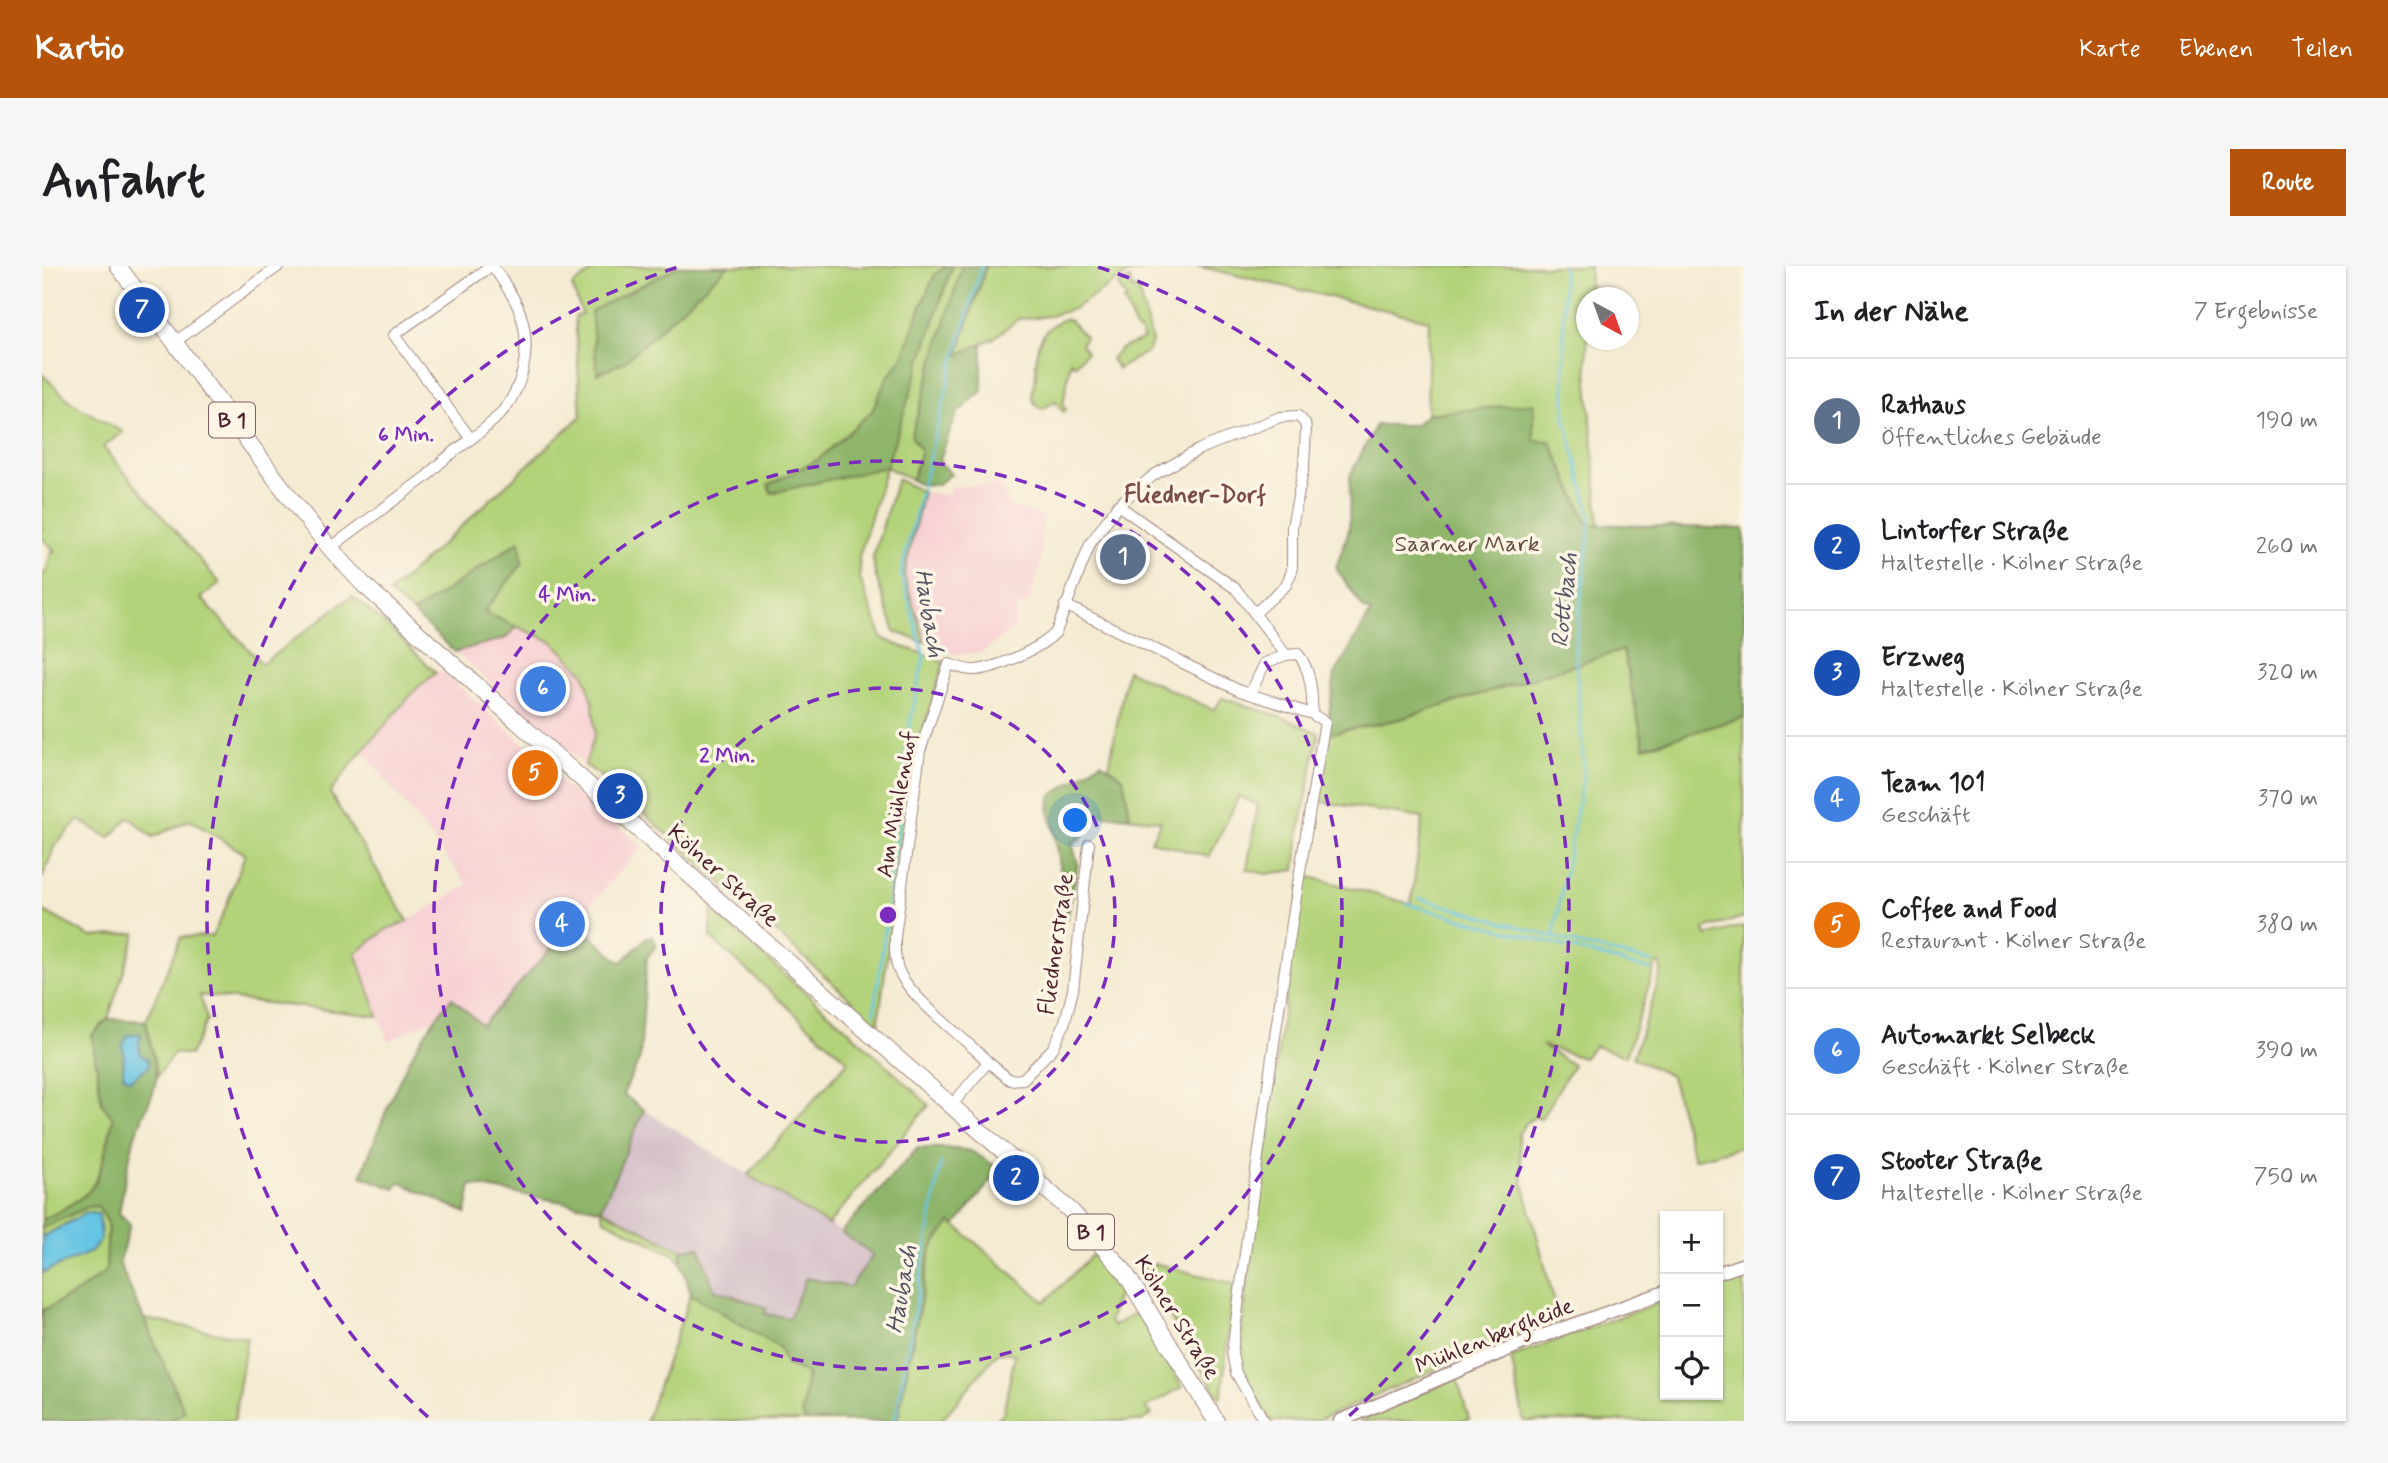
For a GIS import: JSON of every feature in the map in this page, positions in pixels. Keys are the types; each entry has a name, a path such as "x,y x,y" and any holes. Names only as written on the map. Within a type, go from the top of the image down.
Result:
{"main road":[{"name":"Kölner Straße","path":"118,266 330,548 363,584 1072,1212 1100,1241 1130,1280 1216,1421"}],"street":[{"path":"175,342 279,266"},
{"path":"330,548 427,476 437,464 471,439 502,412 518,387 525,360 525,337 520,312 512,295 491,266 394,335 471,439"},
{"name":"Am Mühlenhof","path":"988,1062 919,998 903,979 895,958 895,937 920,751 949,664 965,670 977,670 1048,642 1056,632 1090,544 1118,505 1154,475 1200,449 1289,415 1302,419 1306,429 1304,466 1292,527 1292,571 1286,585 1255,612"},
{"path":"1118,505 1236,589 1286,656"},
{"path":"1065,605 1250,694 1312,714 1325,722 1283,983 1232,1353 1236,1373 1264,1421"},
{"path":"1250,694 1265,663 1298,654 1303,660 1313,697 1312,714"},
{"name":"Fliednerstraße","path":"988,1062 1010,1080 1023,1079 1052,1048 1064,1026 1073,990 1088,844"},
{"path":"951,1106 988,1062"},
{"path":"1723,1271 1744,1264"},
{"name":"Mühlenbergheide","path":"1340,1421 1528,1341 1660,1294"}],"shaded area":[{"path":"1002,485 1009,506 1043,516 1040,566 1029,603 1016,608 1014,629 982,652 957,655 925,642 904,575 923,492 949,495 949,487"},
{"path":"517,627 553,642 584,673 593,702 595,733 585,765 456,652 506,638"},
{"path":"441,670 527,747 536,760 567,788 596,806 642,847 482,1025 452,998 432,1020 389,1041 356,953 387,929 408,921 468,885 363,751 417,688"},
{"path":"644,1110 874,1255 850,1287 806,1278 789,1318 765,1314 766,1308 713,1289 699,1247 682,1250 601,1209"}],"green space":[{"path":"600,266 979,266 912,480 886,467 859,557 860,579 882,638 944,662 914,760 878,1024 608,781 585,765 595,733 593,702 584,673 553,642 483,612 522,564 519,541 413,613 389,593 581,416 575,316 582,314 572,286"},
{"path":"679,266 728,266 624,362 597,374 591,311"},
{"path":"947,266 952,266 886,467 771,493 768,485 819,459 872,411 887,378 903,357 935,274"},
{"path":"962,266 986,266 957,355 982,344 982,391 957,413 939,461 951,474 937,485 919,484 912,480 921,450 911,436"},
{"path":"986,266 1190,266 1163,270 1161,267 1129,273 1073,309 1050,316 1018,319 994,338 957,356"},
{"path":"1197,266 1590,266 1589,287 1576,287 1576,350 1587,350 1599,524 1588,524 1550,441 1534,441 1534,404 1427,414 1429,320"},
{"path":"1130,279 1132,289 1138,288 1152,342 1148,351 1118,369 1111,359 1120,349 1144,339 1140,331 1137,331 1124,301 1127,298 1118,286"},
{"path":"1065,319 1070,320 1085,337 1081,344 1087,352 1075,365 1071,361 1063,404 1066,410 1063,412 1055,401 1042,409 1034,402 1032,394 1040,341 1050,327"},
{"path":"42,374 72,403 123,432 103,447 220,583 201,598 262,664 352,596 436,673 417,688 330,793 408,921 387,929 356,953 378,1016 200,995 207,1020 190,1055 174,1053 157,1076 146,1021 181,937 212,936 224,912 245,854 190,820 153,837 129,817 109,838 79,820 55,845 42,879 42,576 47,570 51,552 55,551 42,538"},
{"name":"Saarner Mark","path":"1534,403 1534,440 1550,441 1588,524 1744,529 1744,717 1644,747 1623,650 1400,719 1326,734 1335,674 1371,612 1364,609 1336,568 1349,530 1350,476 1376,425 1415,425 1427,414"},
{"path":"897,479 923,492 904,575 925,642 895,632 875,574 873,557"},
{"path":"520,541 522,564 484,612 517,627 506,638 455,652 413,613"},
{"path":"1623,650 1644,747 1744,717 1744,917 1704,929 1706,936 1744,926 1744,1146 1694,1159 1671,1076 1633,1058 1661,973 1660,963 1656,963 1626,1056 1595,1046 1583,1058 1542,1045 1573,1065 1541,1119 1537,1116 1526,1123 1518,1134 1523,1183 1560,1323 1544,1323 1316,1421 1271,1421 1238,1361 1301,881 1307,876 1411,904 1423,818 1316,801 1326,734 1400,719"},
{"path":"1127,670 1214,710 1222,698 1287,719 1319,733 1299,834 1295,870 1265,874 1247,869 1258,805 1239,796 1209,857 1151,841 1161,821 1130,817 1123,778 1109,767"},
{"path":"1101,762 1123,778 1130,817 1076,813 1083,836 1072,844 1078,863 1067,919 1049,810 1051,796"},
{"path":"42,910 91,937 136,933 108,1019 92,1035 102,1104 113,1118 101,1167 89,1191 42,1220"},
{"path":"711,910 929,1105 828,1225 748,1175 848,1061 711,938"},
{"path":"575,922 621,963 647,937 652,937 657,945 647,957 640,1058 623,1094 644,1110 601,1209 471,1185 466,1213 400,1182 395,1189 361,1176 388,1105 409,1060 421,1039 452,998 482,1025"},
{"path":"108,1019 146,1021 157,1076 153,1093 135,1135 125,1178 119,1213 130,1224 119,1263 185,1412 169,1421 42,1421 42,1311 78,1292 106,1271 108,1223 98,1206 88,1207 42,1228 42,1220 89,1191 101,1167 113,1118 102,1104 92,1035"},
{"path":"918,1148 971,1151 1000,1169 955,1226 951,1222 931,1249 897,1421 807,1421 802,1415 807,1374 786,1365 780,1348 691,1294 681,1262 682,1250 699,1247 714,1289 767,1308 765,1314 789,1318 806,1278 850,1287 873,1255 841,1232"},
{"path":"98,1206 108,1223 106,1271 78,1292 42,1311 42,1273 91,1251 86,1213 42,1237 42,1228 88,1207"},
{"path":"601,1209 682,1250 681,1262 673,1254 604,1219"},
{"path":"951,1222 1045,1302 1093,1254 1120,1289 1109,1321 1113,1326 1137,1312 1182,1387 1146,1408 1152,1414 1142,1421 993,1421 1003,1414 1015,1354 998,1352 941,1421 897,1421 931,1248"},
{"path":"1158,1264 1234,1284 1222,1395 1219,1397 1139,1266"},
{"path":"1744,1271 1744,1421 1524,1421 1511,1357 1660,1302 1660,1400 1723,1400 1723,1278"},
{"path":"691,1294 780,1348 786,1365 807,1374 802,1415 807,1421 646,1421"},
{"path":"144,1319 247,1338 234,1421 169,1421 185,1412"},
{"path":"1457,1378 1469,1419 1359,1421"}],"water":[{"path":"141,1034 140,1054 148,1059 149,1066 130,1080 123,1075 122,1046 128,1035"},
{"path":"86,1213 99,1214 101,1238 91,1252 42,1273 42,1237"}],"waterway":[{"name":"Haubach","path":"874,1013 900,815 907,738 924,656 901,573 953,363 982,266"},
{"name":"Rottbach","path":"1553,938 1584,772 1575,648 1591,518 1565,418 1563,266"},
{"path":"1419,898 1581,945 1652,962"},
{"path":"1407,904 1651,970"},
{"name":"Haubach","path":"895,1421 941,1162"}],"place":[{"name":"Stooter Straße","path":"142,310"},
{"name":"Rathaus","path":"1123,557"},
{"name":"Automarkt Selbeck","path":"543,689"},
{"name":"Coffee and Food","path":"535,773"},
{"name":"Erzweg","path":"620,796"},
{"name":"Team 101","path":"562,924"},
{"name":"Lintorfer Straße","path":"1016,1178"}],"district":[{"name":"Fliedner-Dorf","path":"1195,494"}]}
